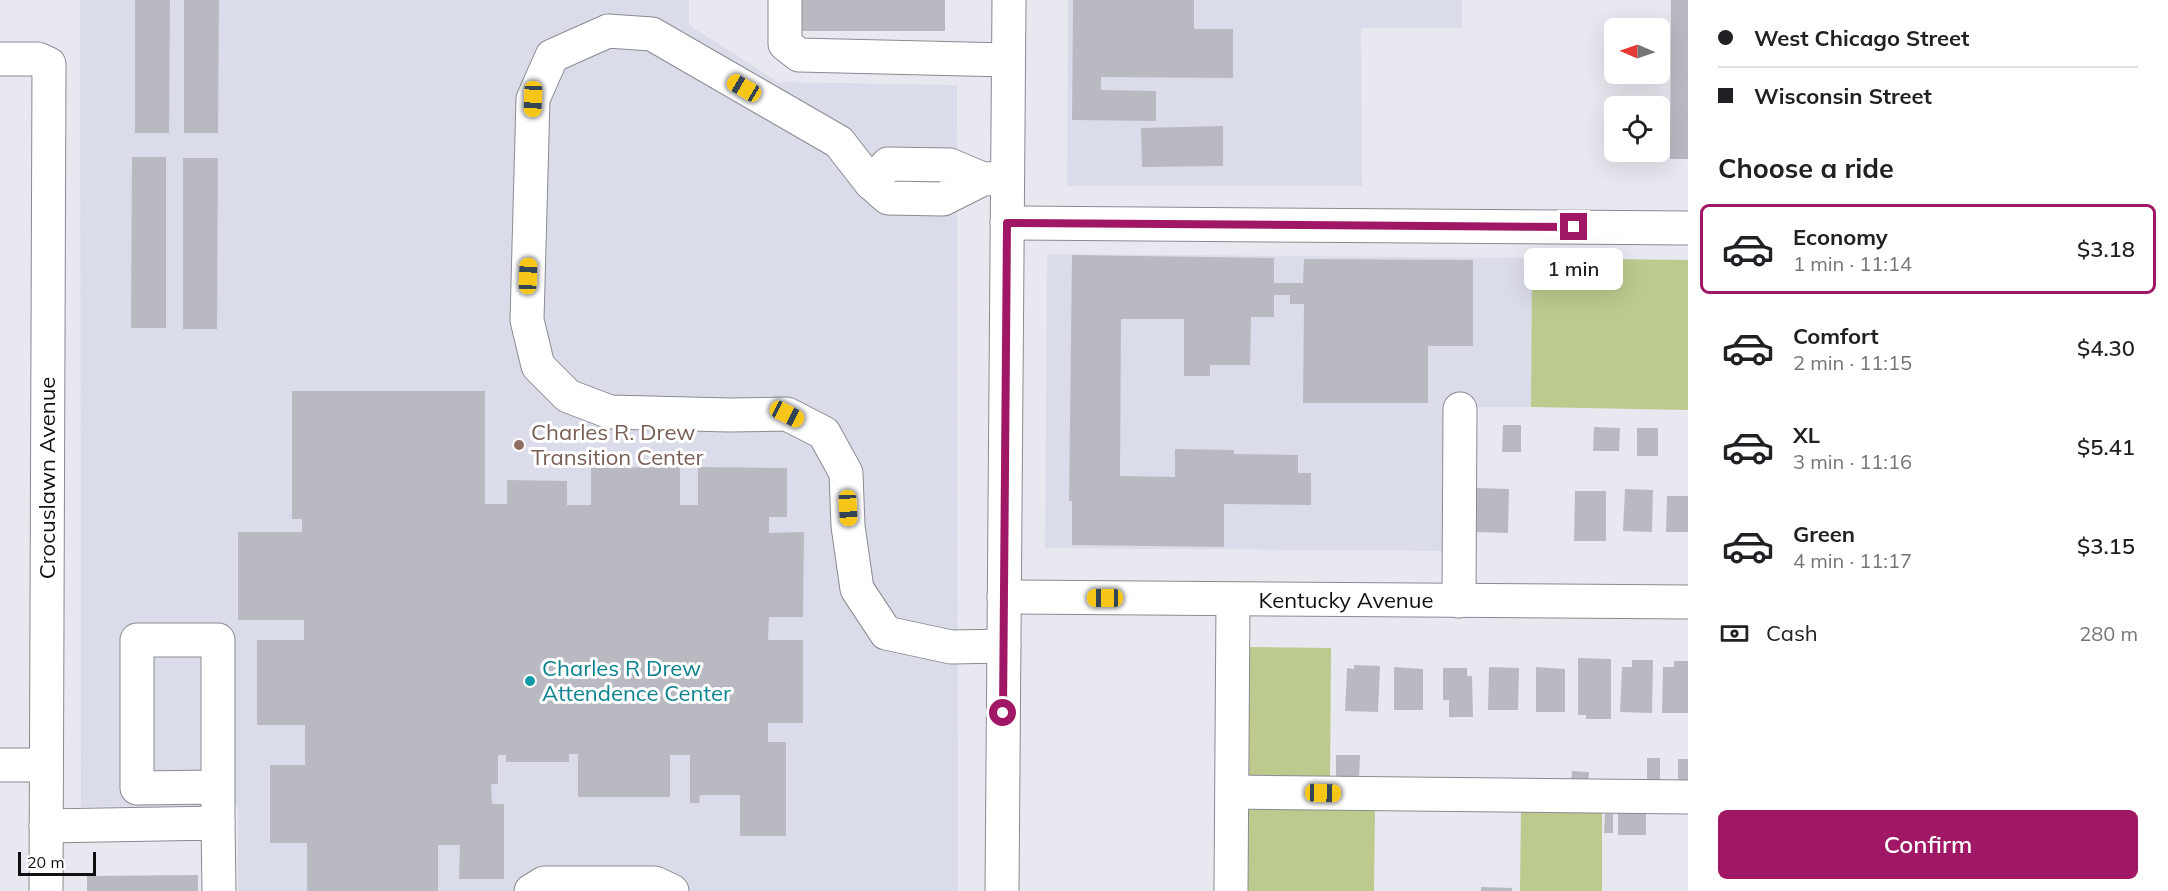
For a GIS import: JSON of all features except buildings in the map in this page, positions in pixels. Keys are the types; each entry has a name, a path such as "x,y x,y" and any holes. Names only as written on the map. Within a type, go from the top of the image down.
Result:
{"street":[{"path":"785,0 785,44 799,55 1008,60"},
{"path":"1002,891 1007,223 995,179 1008,60 1009,0"},
{"path":"995,179 950,165 888,164 871,183 839,142 652,34 608,31 552,56 533,99 527,320 538,366 568,396 610,412 787,414 824,433 846,473 848,526 857,589 886,633 951,647 1004,646"},
{"name":"Crocuslawn Avenue","path":"0,59 38,59 49,64 46,891"},
{"path":"1007,223 1688,228"},
{"path":"1459,601 1460,409"},
{"name":"Kentucky Avenue","path":"1004,597 1688,602"},
{"path":"1231,891 1233,600"},
{"path":"217,788 137,788 137,640 218,640 219,891"},
{"path":"0,765 46,765"},
{"path":"1232,792 1688,797"},
{"path":"46,826 218,823"},
{"path":"531,891 544,883 655,883 672,891"}],"shaded area":[{"name":"Charles R. Drew Transition Center","path":"80,0 689,0 689,25 778,82 957,85 958,891 238,891 238,806 81,807"},
{"path":"1068,0 1462,0 1462,28 1361,28 1362,186 1067,186"},
{"path":"1047,254 1532,258 1531,407 1452,407 1451,551 1045,548"}],"green space":[{"path":"1532,258 1688,260 1688,410 1531,407"},
{"path":"1244,647 1331,648 1330,786 1243,785"},
{"path":"1240,805 1375,807 1374,891 1239,891"},
{"path":"1521,806 1602,806 1602,891 1520,891"}],"place":[{"name":"Charles R. Drew Transition Center","path":"519,445"},
{"name":"Charles R Drew Attendence Center","path":"530,681"}],"route":[{"path":"1003,713 1007,223 1574,227"}]}
